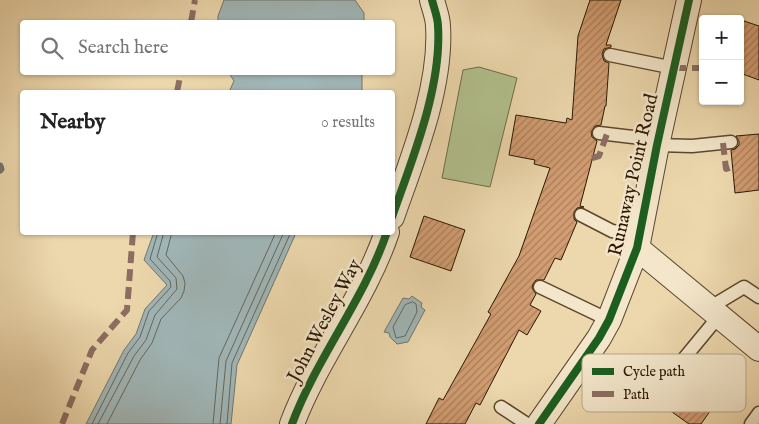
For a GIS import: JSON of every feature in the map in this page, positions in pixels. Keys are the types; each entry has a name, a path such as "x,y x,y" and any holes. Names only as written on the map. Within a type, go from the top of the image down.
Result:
{"street":[{"path":"395,209 428,108 438,57 438,24 432,0"},
{"name":"Runaway Point Road","path":"588,354 609,320 638,242 657,142 689,0"},
{"name":"John Wesley Way","path":"292,424 300,403 359,295 386,235"},
{"path":"638,242 714,312 758,346"},
{"name":"Runaway Point Road","path":"539,424 582,362"}],"lane":[{"path":"610,55 674,68"},
{"path":"599,133 692,146 731,142"},
{"path":"581,215 638,242"},
{"path":"540,286 609,320"},
{"path":"685,354 714,312 744,286 759,297"},
{"path":"501,407 527,424"},
{"path":"750,424 759,413"}],"green space":[{"path":"479,67 517,78 490,187 442,178 463,70"}],"water":[{"path":"224,0 355,0 364,13 364,20 218,20"},
{"path":"230,75 362,75 362,90 230,90 234,81"},
{"path":"153,235 295,235 237,365 231,424 86,424 124,350 136,334 145,309 167,285 144,260"},
{"path":"412,296 422,303 421,307 425,310 408,342 397,344 390,337 389,333 384,332 403,298 409,299"}],"building":[{"path":"590,0 621,0 606,45 611,45 611,47 604,49 602,54 604,61 609,63 606,106 601,125 595,126 591,132 592,137 597,141 580,206 584,207 577,208 574,212 574,219 577,222 561,260 555,258 544,280 536,280 533,284 532,288 536,294 530,305 541,311 527,335 519,330 480,405 476,403 465,424 426,424 439,398 443,400 491,314 488,312 519,256 550,168 534,164 535,160 509,155 516,115 566,123 567,118 572,120 578,36"},
{"path":"744,21 759,26 759,80 744,74"},
{"path":"759,134 759,190 735,193 731,150 739,145 736,136"},
{"path":"424,216 465,230 451,271 410,257"},
{"path":"672,412 709,412 701,424 689,424"}],"waterway":[{"path":"0,166 0,170"}],"marked path":[{"path":"191,20 195,0"},
{"path":"674,68 699,68"},
{"path":"177,90 180,75"},
{"path":"592,158 599,156 607,134"},
{"path":"723,143 726,169 732,167"},
{"path":"62,424 92,350 127,310 133,235"}],"cycle path":[{"path":"395,208 424,123 435,74 438,26 432,0"},
{"path":"588,354 609,320 637,248 657,145 689,0"},
{"path":"292,424 314,375 366,281 386,235"},
{"path":"539,424 582,362"}]}
